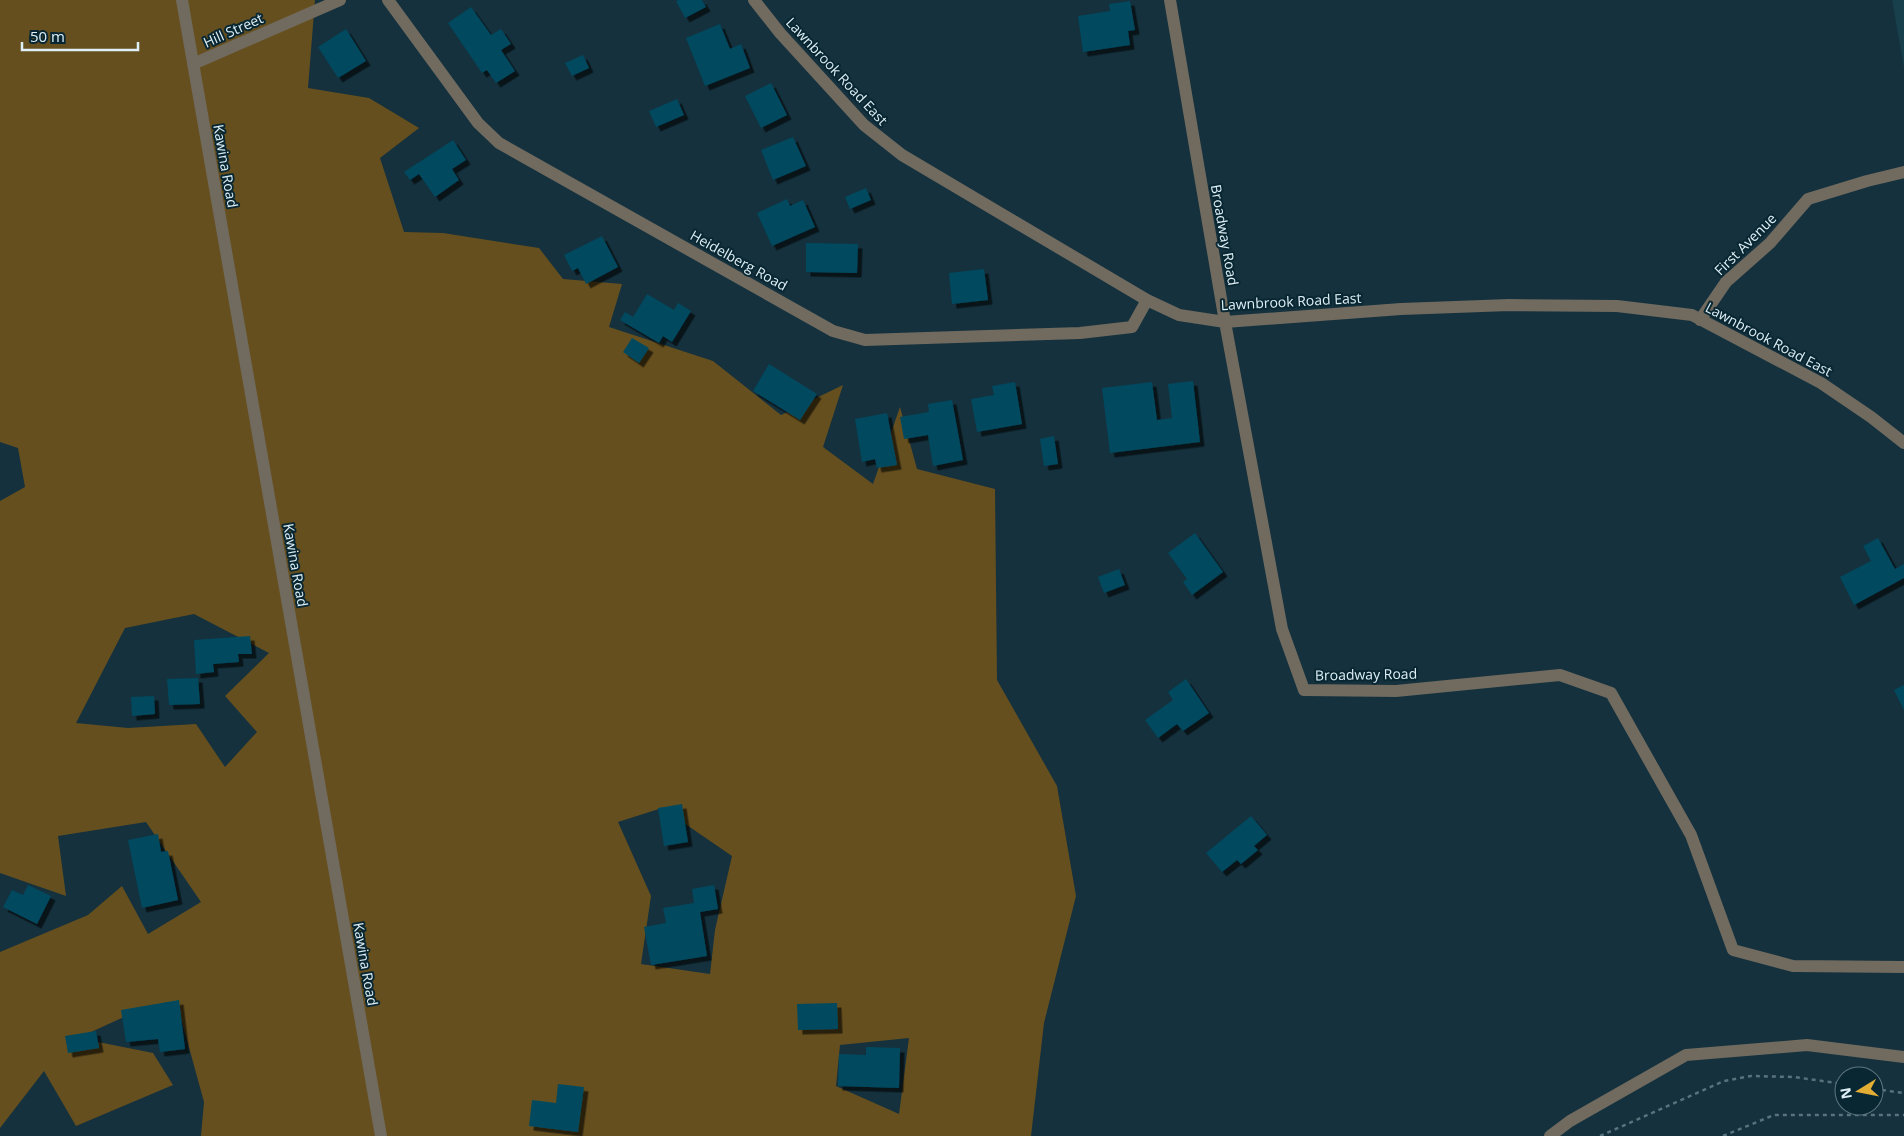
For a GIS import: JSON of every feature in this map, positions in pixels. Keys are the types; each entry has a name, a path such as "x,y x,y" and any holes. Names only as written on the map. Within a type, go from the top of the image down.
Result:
{"street":[{"name":"Kawina Road","path":"182,0 381,1136"},
{"name":"Hill Street","path":"193,64 340,0"},
{"name":"Heidelberg Road","path":"388,0 478,123 499,143 833,331 865,340 1080,333 1132,327 1147,300"},
{"name":"Lawnbrook Road East","path":"754,0 780,33 864,125 902,155 1147,300 1179,315 1225,322 1400,309 1509,306 1617,306 1692,315 1821,383 1871,417 1904,443"},
{"name":"Broadway Road","path":"1170,0 1225,322 1282,629 1304,690 1396,691 1560,675 1610,693 1691,835 1734,950 1793,966 1904,967"},
{"name":"First Avenue","path":"1700,320 1726,282 1770,243 1808,198 1867,180 1904,172"},
{"path":"1550,1136 1570,1121 1686,1055 1807,1045 1904,1057"}],"path":[{"path":"1600,1136 1724,1081 1751,1076 1794,1077 1834,1083"},
{"path":"1884,1090 1904,1093"},
{"path":"1723,1136 1774,1115 1904,1115"}],"shaded area":[{"path":"0,0 315,0 308,88 369,98 419,128 380,158 404,232 443,233 539,248 563,279 622,284 609,327 713,361 781,415 843,385 823,447 873,484 900,407 917,469 995,489 997,680 1057,786 1076,896 1044,1023 1031,1136 201,1136 204,1102 179,1011 137,1011 78,1038 153,1053 173,1085 76,1126 44,1071 0,1128 0,952 88,915 122,886 148,934 201,902 146,822 58,836 66,896 0,873 0,501 25,487 18,448 0,442","holes":["194,614 269,653 225,696 257,732 225,767 196,724 128,728 76,723 125,628","662,808 732,856 715,930 710,974 641,964 651,896 618,822","909,1038 899,1114 836,1086 840,1045"]},
{"path":"1892,0 1904,0 1904,68"}],"building":[{"path":"702,0 706,7 685,18 676,1"},
{"path":"1130,1 1135,30 1128,31 1130,45 1083,52 1078,16 1110,11 1109,4"},
{"path":"471,7 491,35 501,29 511,44 501,50 515,71 496,83 487,70 482,73 448,23"},
{"path":"720,24 730,49 741,44 750,68 705,86 686,38"},
{"path":"346,29 366,61 338,78 318,47"},
{"path":"583,55 589,68 572,76 565,63"},
{"path":"771,83 787,115 761,128 745,96"},
{"path":"677,99 684,115 656,127 649,111"},
{"path":"793,137 806,166 773,180 761,150"},
{"path":"453,140 466,160 452,169 459,180 435,197 419,174 410,180 404,172"},
{"path":"866,188 871,200 850,209 845,197"},
{"path":"787,199 790,206 803,200 815,227 772,246 757,213"},
{"path":"602,236 618,267 586,284 578,268 572,271 564,255"},
{"path":"806,243 858,244 857,273 806,272"},
{"path":"984,269 988,300 952,304 949,273"},
{"path":"647,294 674,310 678,303 691,311 672,342 663,336 659,343 620,320 625,312 633,317"},
{"path":"632,338 649,348 639,363 623,352"},
{"path":"769,364 817,394 800,420 753,391"},
{"path":"1193,381 1200,442 1110,453 1102,388 1152,382 1157,420 1172,418 1168,384"},
{"path":"1015,382 1022,424 977,432 971,399 994,395 992,386"},
{"path":"952,400 963,460 933,466 928,435 904,439 900,417 929,412 928,404"},
{"path":"887,413 897,465 877,468 875,459 862,462 855,419"},
{"path":"1054,436 1058,464 1044,466 1040,439"},
{"path":"1195,533 1223,572 1192,595 1183,582 1187,579 1168,553"},
{"path":"1878,538 1895,569 1904,564 1904,578 1854,605 1840,577 1871,561 1863,546"},
{"path":"1119,569 1125,585 1104,593 1098,577"},
{"path":"250,636 252,654 238,654 239,662 213,664 214,672 196,674 194,640"},
{"path":"198,678 200,704 169,705 167,679"},
{"path":"1186,679 1209,713 1183,731 1177,724 1158,738 1145,720 1173,700 1168,692"},
{"path":"1904,685 1904,710 1894,690"},
{"path":"154,696 155,714 132,716 131,697"},
{"path":"682,804 688,842 664,846 658,808"},
{"path":"1251,816 1267,835 1254,846 1258,850 1241,864 1237,860 1222,872 1206,853"},
{"path":"158,834 161,852 168,851 178,900 142,908 128,840"},
{"path":"28,885 51,896 37,924 3,907 12,890 23,895"},
{"path":"714,885 718,909 700,912 707,956 651,965 644,927 666,923 663,908 694,903 692,889"},
{"path":"179,1000 185,1049 160,1052 158,1039 126,1042 121,1010"},
{"path":"837,1003 838,1029 798,1030 797,1004"},
{"path":"96,1031 99,1048 68,1053 65,1036"},
{"path":"866,1047 900,1048 899,1088 838,1086 839,1054 866,1055"},
{"path":"558,1084 584,1087 578,1132 529,1126 532,1100 556,1103"}]}
